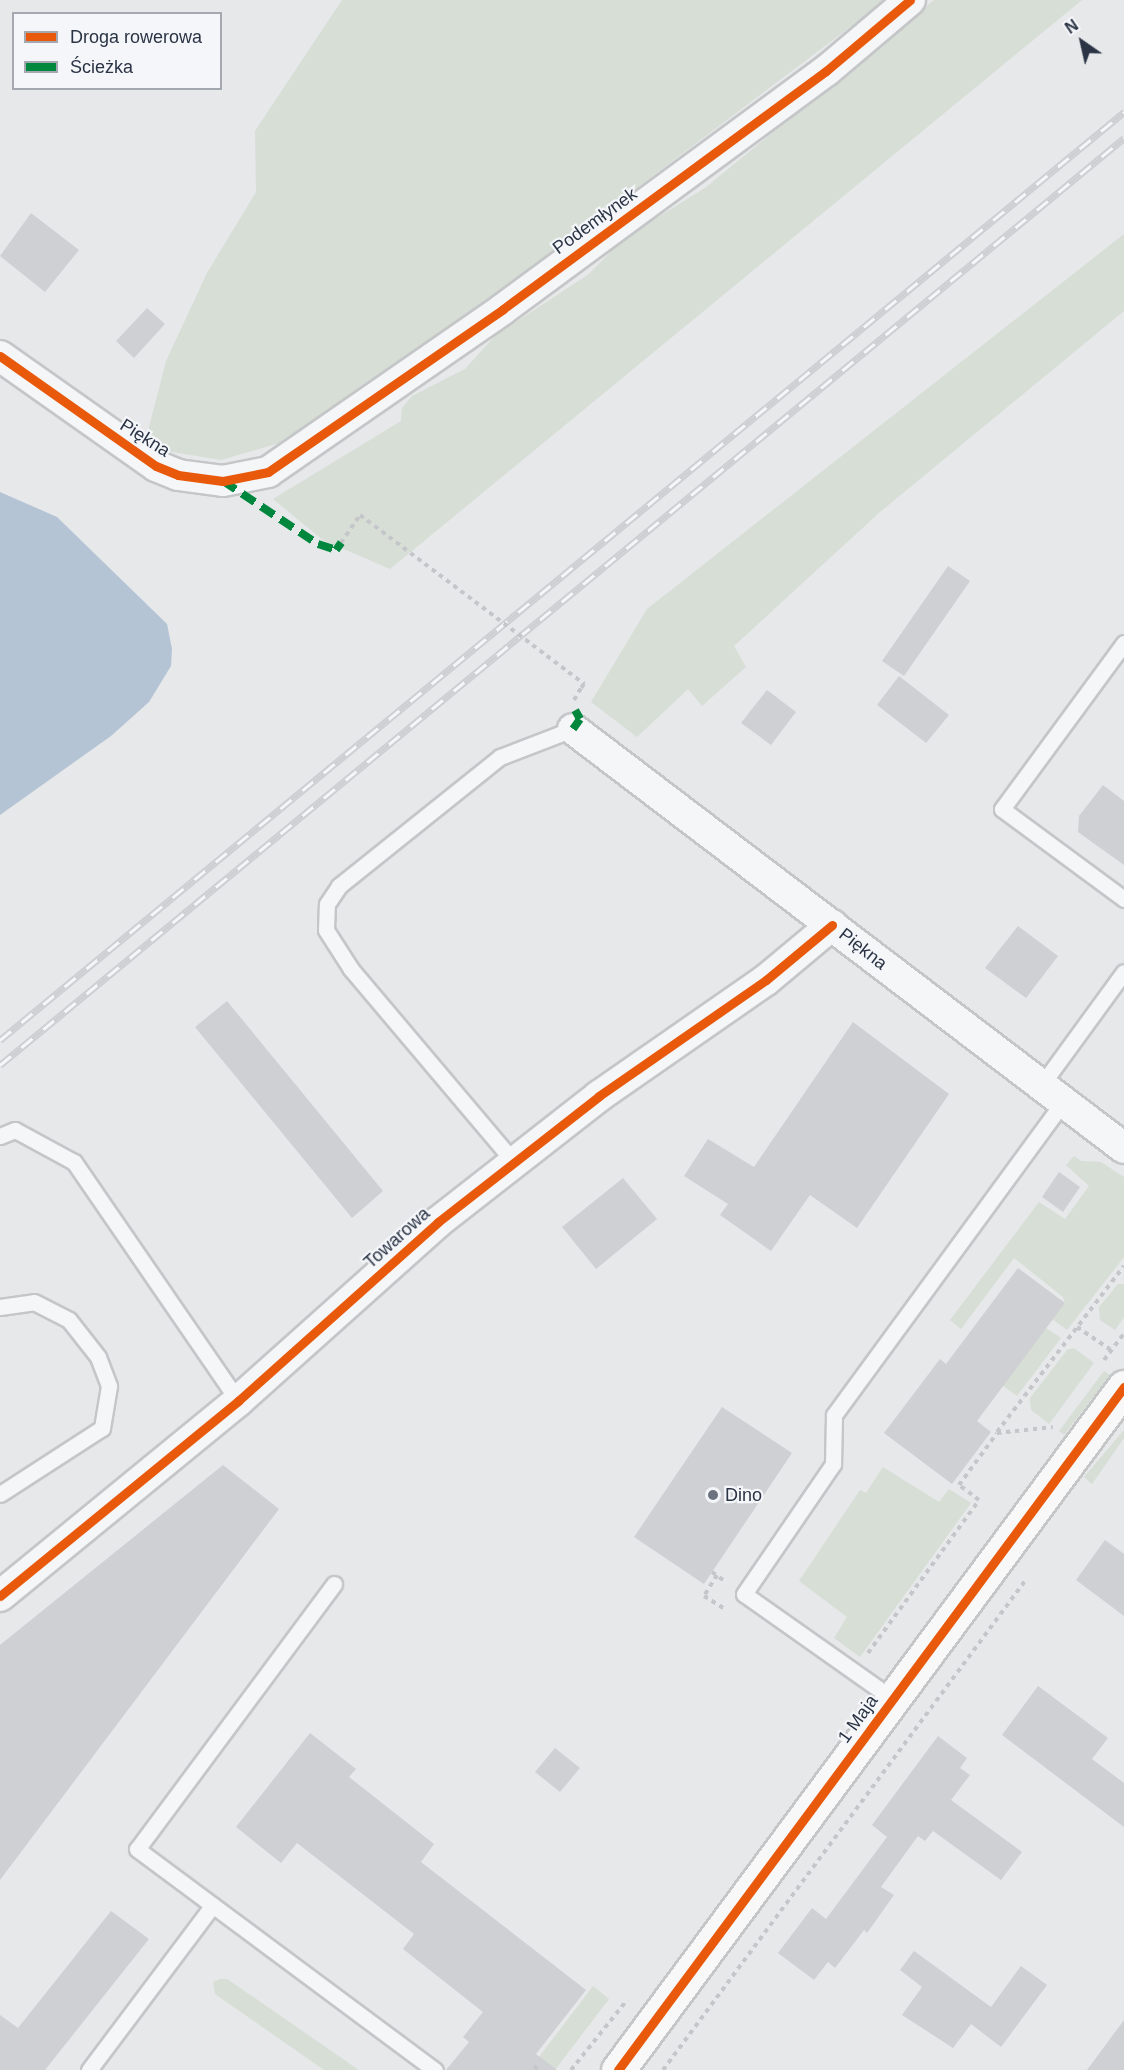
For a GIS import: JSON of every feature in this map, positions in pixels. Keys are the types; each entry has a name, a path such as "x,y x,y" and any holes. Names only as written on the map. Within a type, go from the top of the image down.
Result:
{"street":[{"name":"Podemłynek","path":"292,458 403,382 817,78 910,0"},
{"name":"Piękna","path":"0,356 138,456 178,475 245,479 292,458"},
{"name":"Piękna","path":"573,715 832,925 1051,1095 1124,1148"},
{"name":"Towarowa","path":"0,1596 238,1401 438,1222 599,1096 766,980 832,925"},
{"name":"1 Maja","path":"618,2070 1124,1388"}],"lane":[{"path":"1124,643 1002,809 1124,899"},
{"path":"514,1162 351,969 326,930 327,904 339,886 500,757 573,715"},
{"path":"893,1699 744,1594 833,1464 834,1415 1051,1095 1124,972"},
{"path":"0,1136 15,1130 74,1162 238,1401"},
{"path":"0,1307 34,1302 69,1320 98,1356 109,1386 102,1428 0,1494"},
{"path":"334,1584 137,1849 428,2068"},
{"path":"89,2070 213,1905"}],"path":[{"path":"341,543 360,515 584,684 573,715"},
{"path":"864,1659 979,1500 959,1485 1124,1266"},
{"path":"1115,1277 1124,1278"},
{"path":"1077,1327 1111,1350"},
{"path":"1097,1370 1124,1333"},
{"path":"997,1433 1054,1427 1061,1418"},
{"path":"663,2070 1032,1571"},
{"path":"534,2066 539,2070"}],"shaded area":[{"path":"342,0 886,0 369,390 283,442 221,460 172,452 147,435 166,361 207,273 256,192 255,131"},
{"path":"934,0 1082,0 390,569 323,540 273,499 401,421 402,408 412,396 465,369 496,335 589,274 624,238 705,188"},
{"path":"1124,234 1124,311 880,512 734,646 746,667 702,706 688,689 637,737 591,702 647,609"},
{"path":"1074,1156 1081,1161 1101,1162 1124,1177 1124,1257 1067,1330 1052,1319 1065,1303 1063,1297 1014,1258 961,1329 950,1320 1039,1202 1065,1219 1089,1186 1066,1165"},
{"path":"1118,1284 1124,1284 1124,1317 1115,1330 1100,1320 1099,1307"},
{"path":"1046,1328 1061,1338 1017,1396 1002,1385"},
{"path":"1074,1348 1094,1363 1049,1424 1031,1410 1030,1398 1067,1350"},
{"path":"1104,1371 1110,1375 1064,1435 1059,1431"},
{"path":"1124,1430 1124,1438 1092,1484 1084,1477"},
{"path":"883,1467 939,1502 949,1489 971,1503 860,1657 834,1638 847,1617 799,1581 860,1490 866,1493"},
{"path":"227,1979 359,2070 324,2070 215,1994 213,1982"},
{"path":"593,1986 609,1999 555,2070 529,2070"}],"water":[{"path":"0,492 57,517 167,624 172,649 171,666 149,702 111,736 0,815"}],"building":[{"path":"31,213 79,250 45,292 0,256"},
{"path":"147,308 165,324 134,358 116,341"},
{"path":"948,566 970,581 904,676 882,661"},
{"path":"899,676 949,715 926,743 877,705"},
{"path":"767,690 796,712 771,745 741,723"},
{"path":"1103,785 1124,801 1124,865 1078,832 1079,816"},
{"path":"1018,926 1058,956 1026,998 985,968"},
{"path":"227,1001 383,1191 352,1218 195,1027"},
{"path":"853,1022 949,1094 857,1228 810,1195 771,1251 720,1215 728,1204 684,1176 708,1139 754,1167"},
{"path":"1059,1172 1080,1187 1063,1212 1042,1197"},
{"path":"623,1178 657,1219 596,1269 562,1227"},
{"path":"1018,1268 1065,1303 977,1421 991,1432 952,1484 884,1433 940,1359 946,1364"},
{"name":"Dino","path":"722,1407 792,1453 704,1584 634,1537"},
{"path":"223,1465 279,1509 0,1880 0,1645"},
{"path":"1105,1540 1124,1554 1124,1616 1076,1580"},
{"path":"1038,1686 1108,1738 1092,1759 1124,1783 1124,1827 1002,1735"},
{"path":"310,1733 356,1769 349,1777 434,1844 421,1862 586,1990 536,2054 557,2070 446,2070 469,2042 463,2037 483,2012 403,1949 414,1934 297,1843 281,1863 236,1827"},
{"path":"938,1736 967,1758 960,1768 970,1775 951,1800 1022,1852 1001,1880 933,1831 925,1841 918,1836 881,1887 894,1895 867,1933 864,1930 835,1968 828,1962 814,1980 778,1953 812,1908 826,1919 887,1837 872,1825"},
{"path":"555,1748 580,1768 560,1792 535,1772"},
{"path":"111,1911 149,1939 45,2070 0,2070 0,2015 18,2028"},
{"path":"914,1951 991,2007 1021,1966 1047,1985 1001,2047 971,2024 953,2048 902,2015 922,1987 900,1970"},
{"path":"1124,2020 1124,2070 1087,2070"}],"railway":[{"path":"0,1040 1124,112"},
{"path":"0,1065 1124,138"}],"marked path":[{"path":"223,481 318,544 336,550 341,543"},
{"path":"573,729 580,719 575,710"}],"cycle path":[{"path":"0,356 156,466 178,475 223,481 268,472 503,309 826,71 910,0"},
{"path":"0,1596 238,1401 438,1222 599,1096 766,980 832,925"},
{"path":"618,2070 1124,1387"}],"place":[{"name":"Dino","path":"713,1495"}]}
